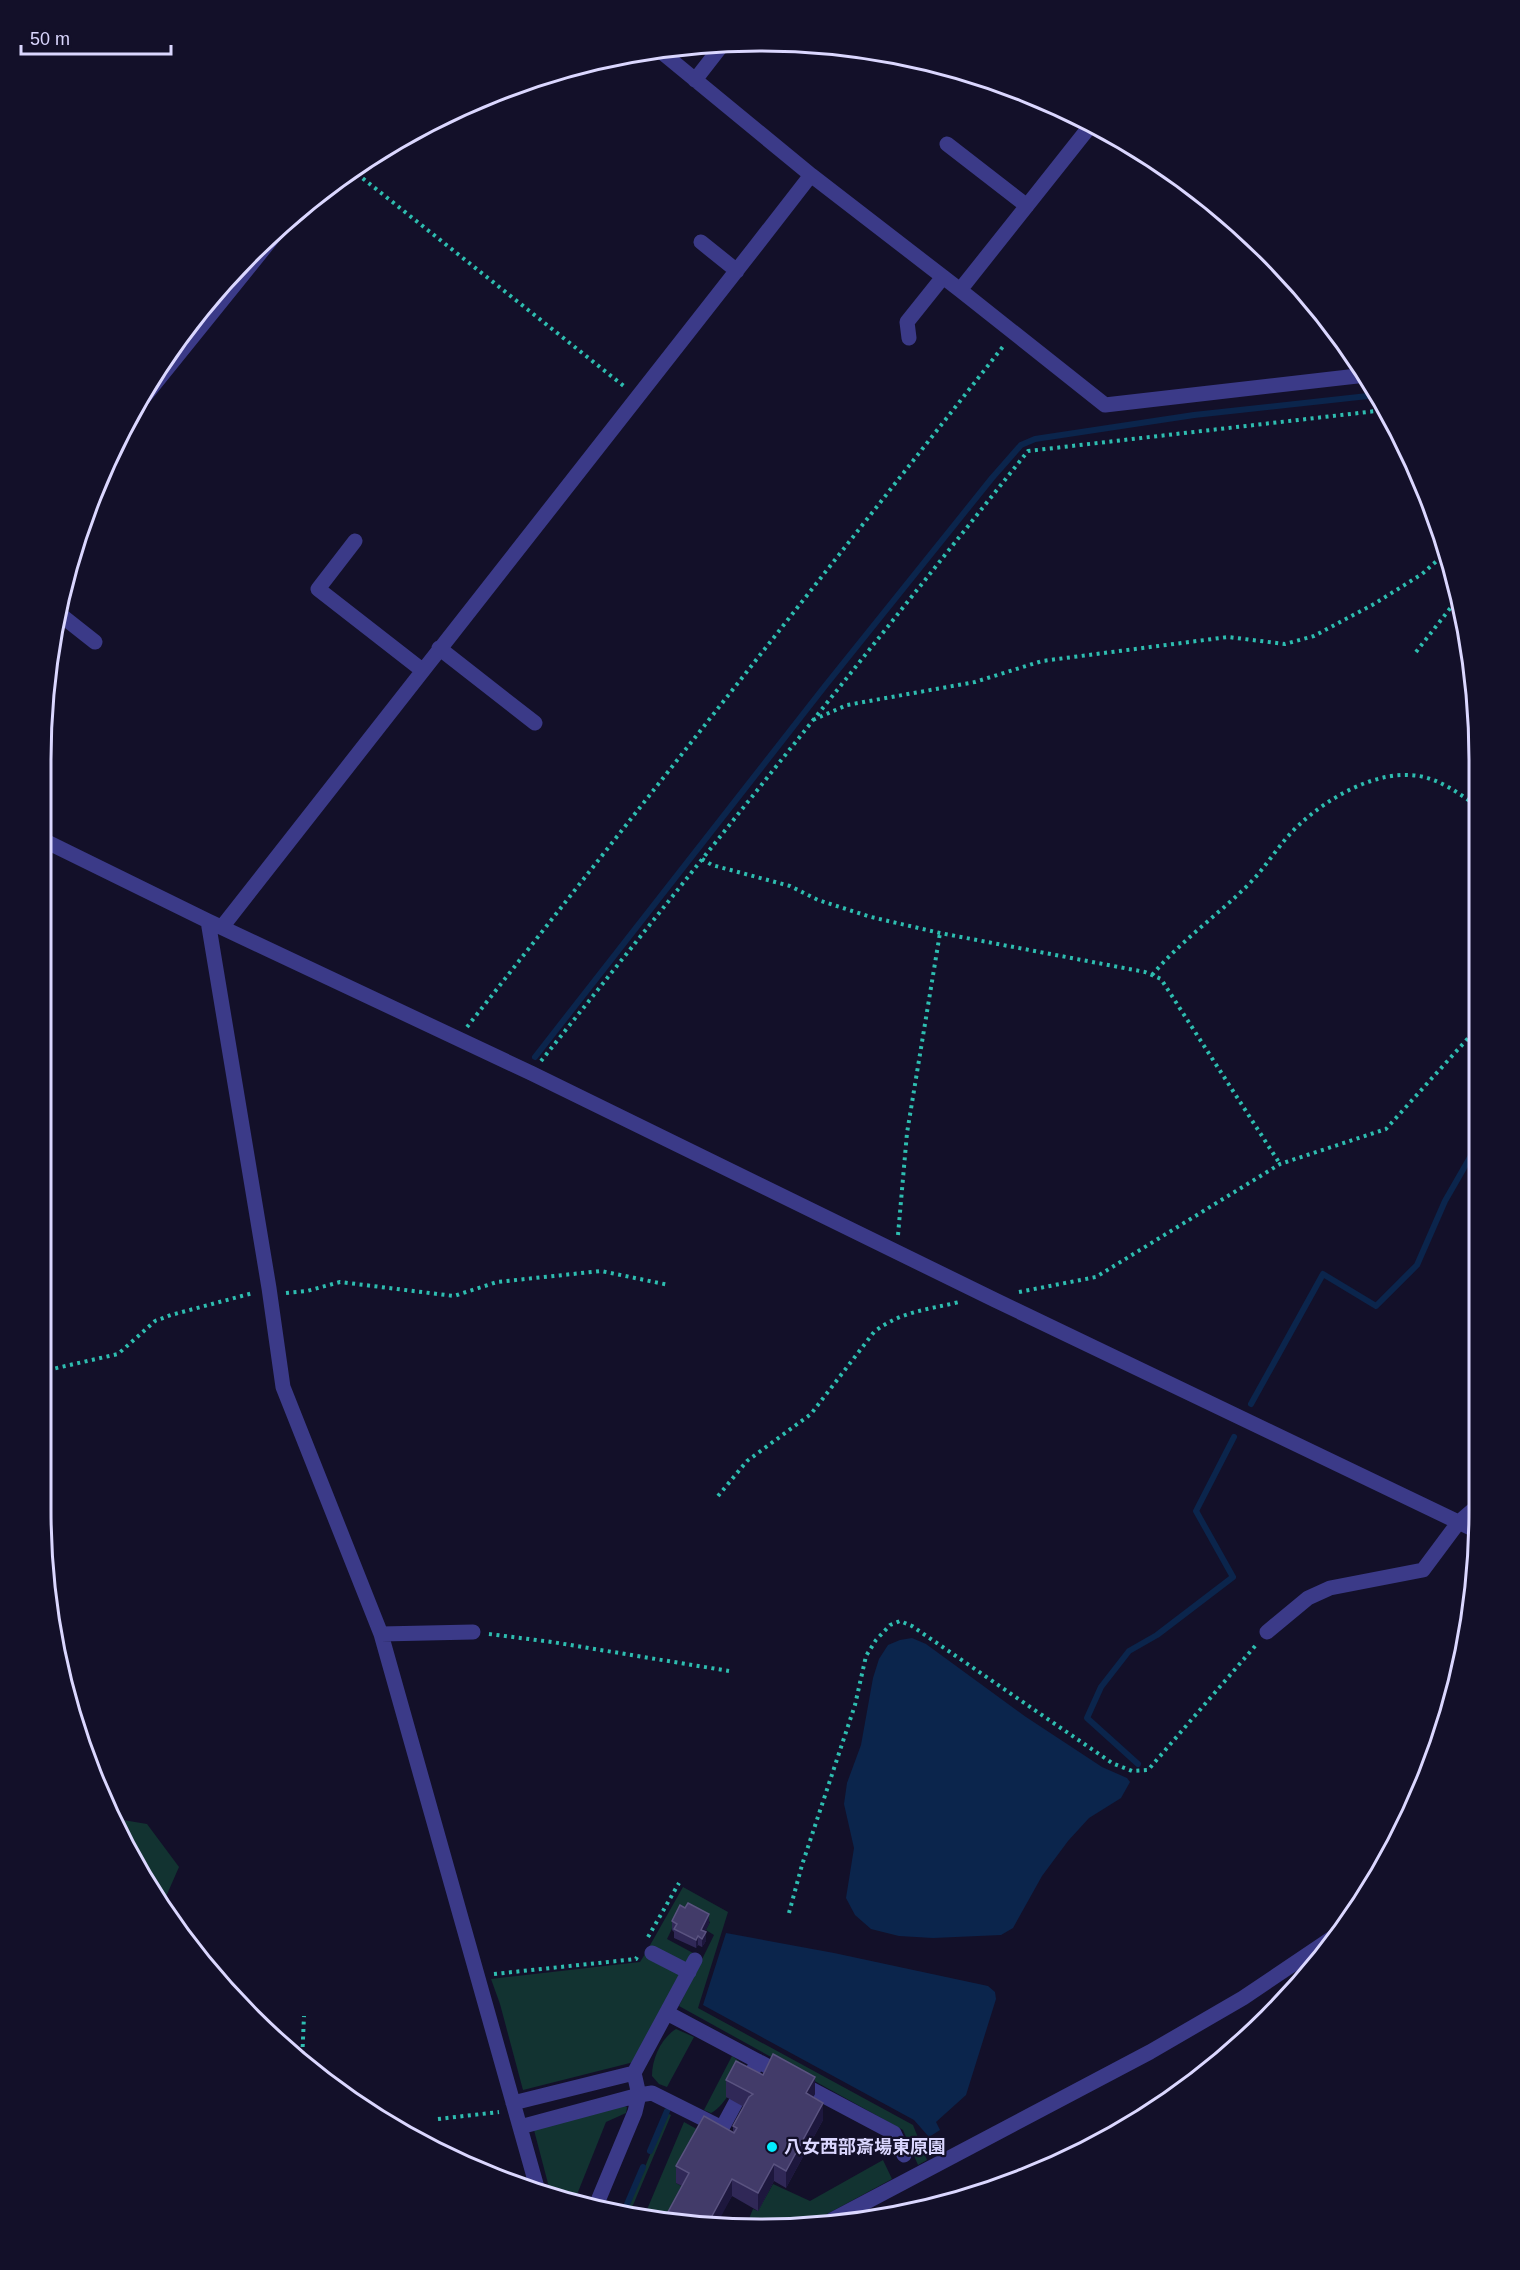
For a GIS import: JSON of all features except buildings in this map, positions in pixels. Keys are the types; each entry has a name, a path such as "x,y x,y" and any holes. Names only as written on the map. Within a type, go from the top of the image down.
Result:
{"street":[{"path":"695,80 716,53"},
{"path":"667,57 811,175 1105,405 1356,376"},
{"path":"960,290 1086,131"},
{"path":"947,144 1027,206"},
{"path":"536,2182 381,1634 283,1387 215,924 639,398 811,175"},
{"path":"701,242 737,271"},
{"path":"909,338 907,322 944,277"},
{"path":"191,337 229,291"},
{"path":"355,541 318,590 422,670"},
{"path":"66,619 94,642"},
{"path":"439,648 535,723"},
{"path":"51,844 531,1073 995,1300 1468,1527"},
{"path":"1267,1632 1308,1598 1330,1588 1423,1570 1458,1523 1469,1513"},
{"path":"381,1634 473,1632"},
{"path":"598,2200 635,2112 639,2095 634,2073 692,1966 647,1948"},
{"path":"844,2214 1150,2052 1243,1998 1317,1948"},
{"path":"667,2013 894,2133 904,2155"},
{"path":"520,2127 652,2093 722,2127 758,2061"},
{"path":"514,2106 634,2073"}],"path":[{"path":"359,175 639,398"},
{"path":"458,1039 1014,333"},
{"path":"531,1073 1028,451 1377,411"},
{"path":"813,721 847,705 975,682 1042,661 1228,637 1284,644 1314,636 1374,604 1422,574 1439,559"},
{"path":"1416,652 1452,606"},
{"path":"1152,975 1168,956 1248,885 1299,825 1323,805 1354,787 1385,777 1419,776 1448,786 1469,801"},
{"path":"702,859 712,865 790,886 840,909 940,933 1152,975 1161,979 1280,1164"},
{"path":"895,1251 900,1229 907,1132 940,933"},
{"path":"995,1300 1027,1290 1096,1277 1280,1164 1386,1129 1469,1036"},
{"path":"51,1369 118,1354 155,1321 171,1315 269,1292 307,1291 340,1282 454,1296 497,1282 602,1271 669,1285"},
{"path":"718,1496 747,1461 812,1414 874,1332 887,1322 906,1314 959,1302 976,1290"},
{"path":"789,1912 802,1865 855,1705 866,1656 876,1640 890,1625 900,1621 912,1626 1112,1763 1132,1772 1148,1770 1267,1632"},
{"path":"473,1632 552,1642 729,1671"},
{"path":"477,1976 636,1959 647,1948 679,1883"},
{"path":"302,2051 304,2016"},
{"path":"438,2120 514,2106"}],"green space":[{"path":"122,1820 147,1824 179,1867 166,1897"},
{"path":"683,1887 728,1912 698,2008 913,2125 927,2160 918,2165 903,2130 679,2006 714,1935 706,1930 710,1922 687,1911 680,1912 667,1939 693,1953 686,1967 649,1947"},
{"path":"645,1954 682,1972 634,2062 523,2090 491,1979 640,1962"},
{"path":"676,2029 694,2037 667,2087 659,2084 652,2076 652,2069 662,2043"},
{"path":"732,2056 739,2061 741,2066 735,2085 715,2111 711,2113 704,2110"},
{"path":"627,2107 626,2113 606,2122 577,2195 549,2186 534,2130"},
{"path":"667,2113 671,2115 632,2207 629,2206"},
{"path":"684,2122 702,2132 676,2183 688,2190 675,2214 647,2209"},
{"path":"883,2160 892,2179 824,2215 749,2219 753,2209 758,2211 773,2184 810,2201"}],"water":[{"path":"912,1638 926,1644 1026,1717 1102,1767 1127,1778 1130,1782 1121,1798 1089,1818 1068,1841 1042,1876 1013,1928 1001,1935 933,1938 899,1936 871,1929 855,1915 846,1898 854,1848 844,1804 847,1783 861,1745 873,1678 879,1659 888,1645"},
{"path":"726,1933 834,1953 988,1986 995,1992 996,1999 966,2095 936,2122 940,2130 929,2137 914,2120 703,2005"}],"waterway":[{"path":"535,1057 825,686 1021,445 1035,439 1194,415 1368,396"},
{"path":"1251,1404 1323,1274 1376,1306 1417,1265 1445,1201 1469,1159"},
{"path":"1138,1764 1087,1718 1101,1687 1129,1651 1157,1635 1233,1577 1196,1511 1234,1437"},
{"path":"650,2151 667,2111"},
{"path":"626,2206 643,2167"}],"place":[{"name":"八女西部斎場東原園","path":"772,2147"}]}
